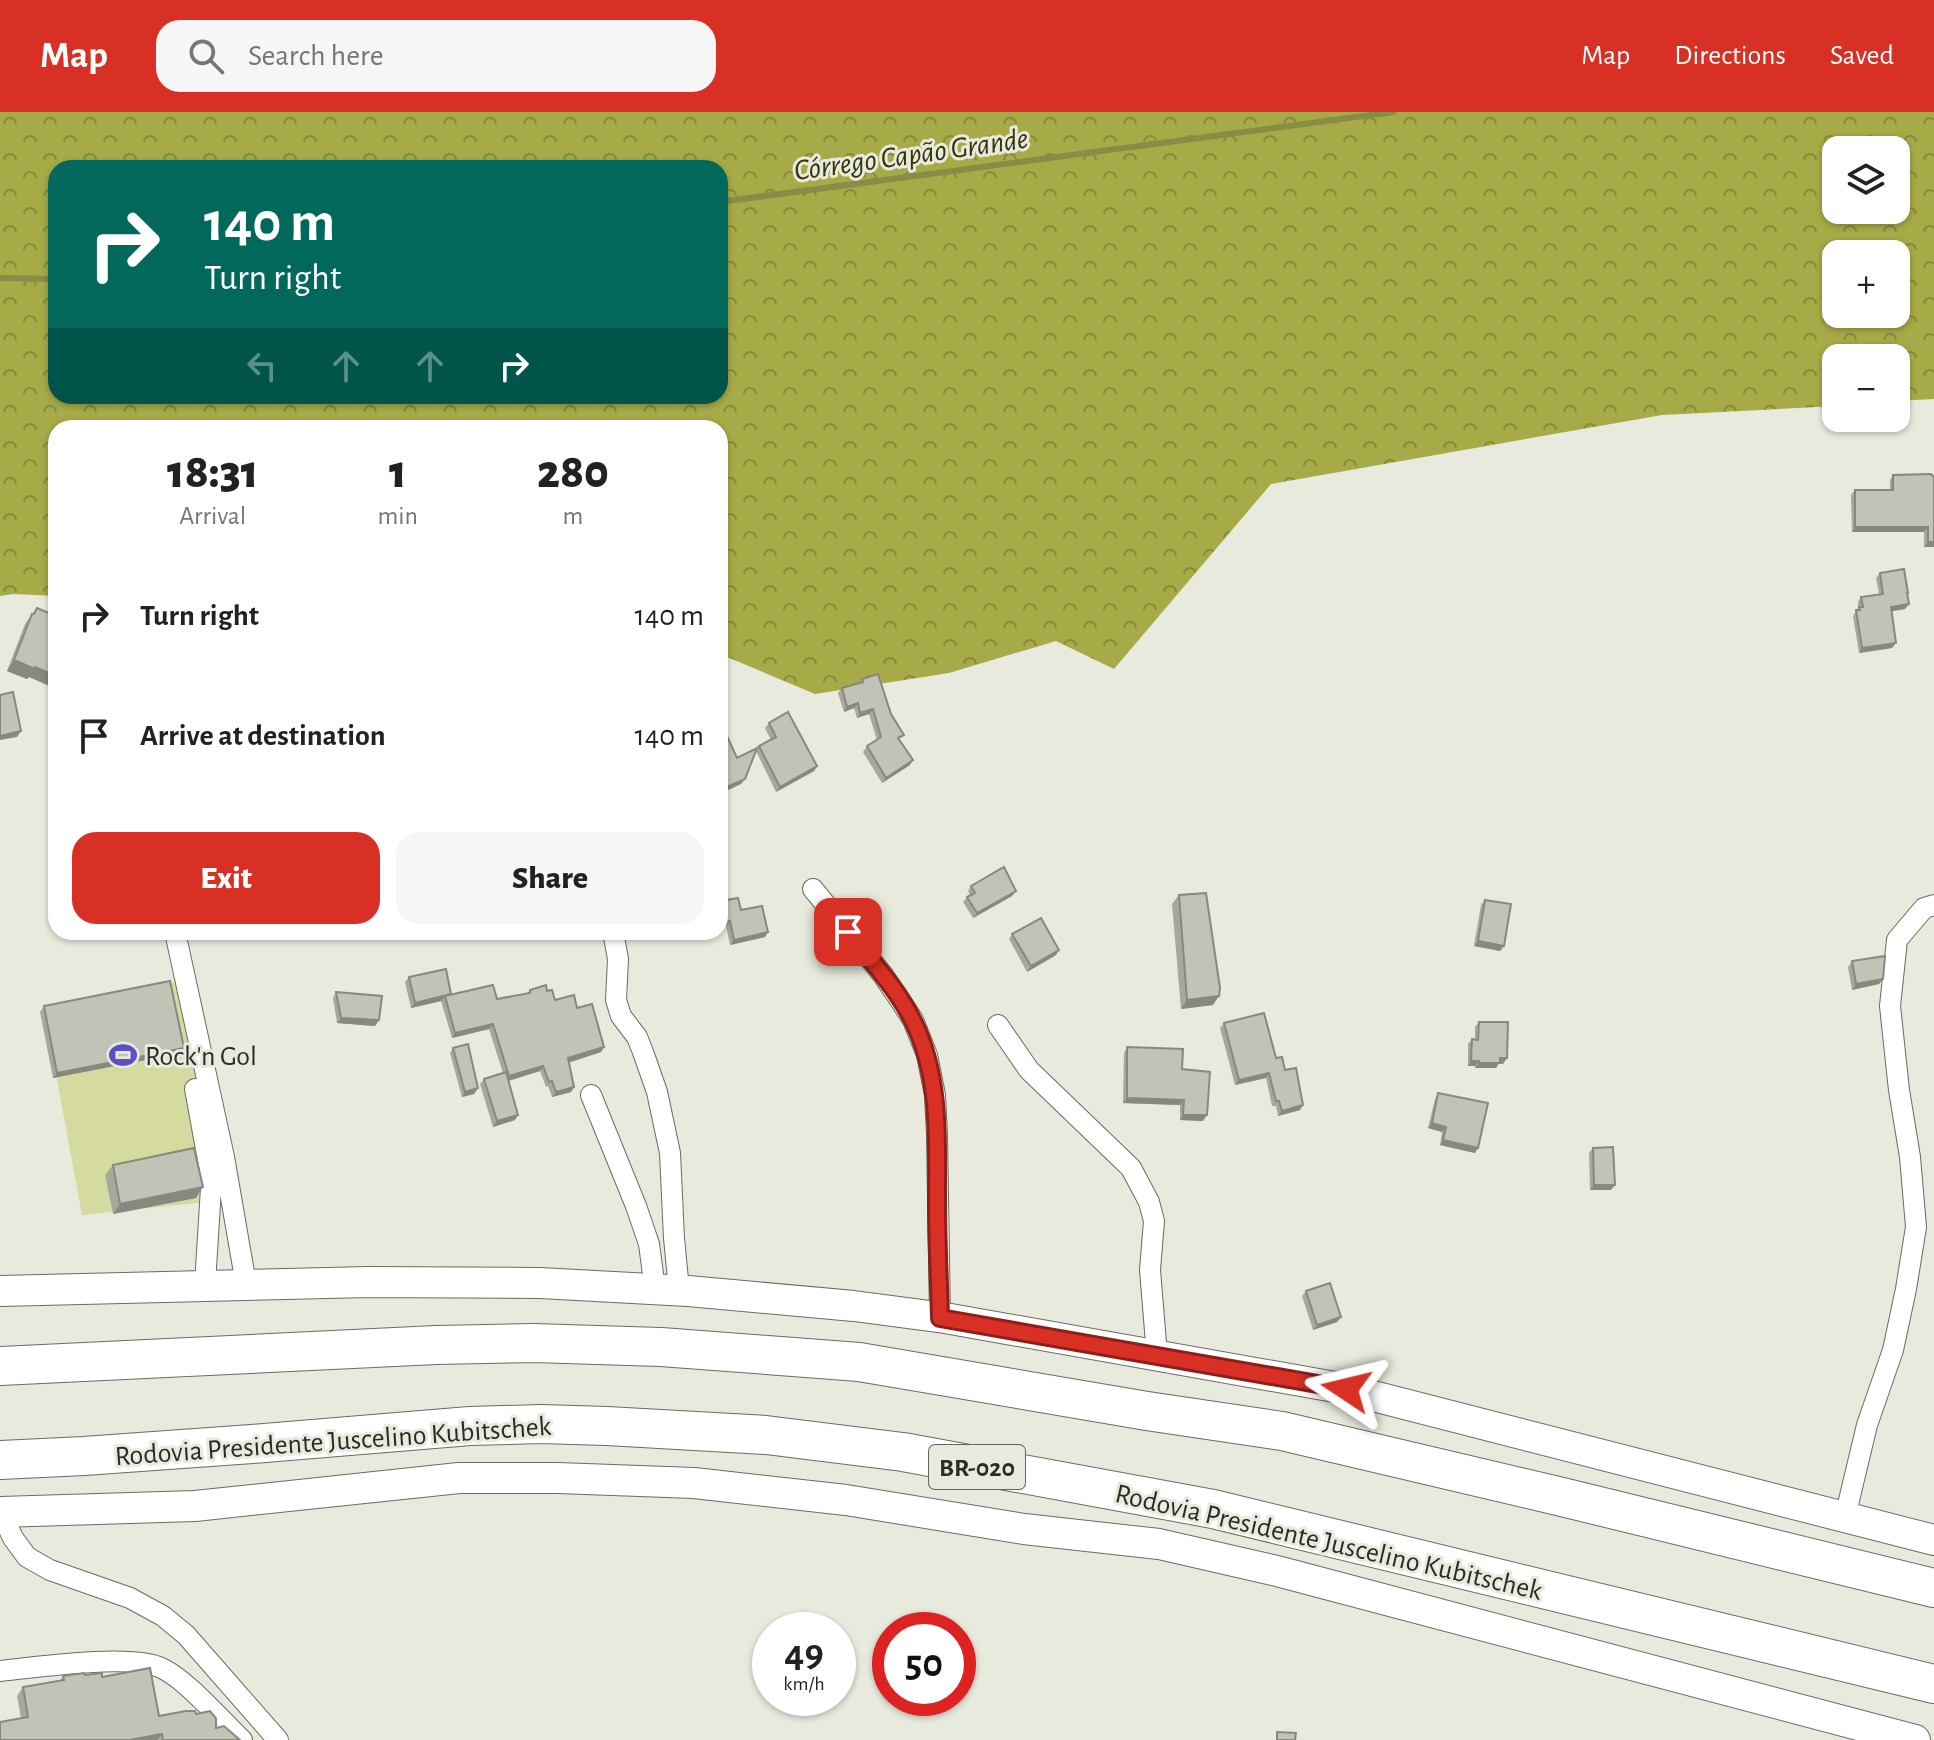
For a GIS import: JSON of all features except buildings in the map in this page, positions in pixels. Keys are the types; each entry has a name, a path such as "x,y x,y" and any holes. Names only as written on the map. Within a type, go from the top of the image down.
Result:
{"highway":[{"path":"0,1366 406,1346 533,1343 661,1347 859,1362 1282,1431 1934,1588"},
{"name":"Rodovia Presidente Juscelino Kubitschek","path":"0,1460 470,1426 607,1426 766,1435 903,1452 1213,1509 1934,1684"}],"main road":[{"path":"0,1291 205,1284 540,1283 854,1306 940,1318 1346,1389 1934,1540"},
{"path":"1,1512 195,1506 459,1478 694,1483 831,1498 1024,1529 1174,1547 1277,1571 1915,1740"}],"street":[{"path":"813,889 883,975 913,1020 927,1055 935,1095 937,1135 940,1318"},
{"path":"1845,1517 1867,1425 1893,1350 1916,1227 1890,1006 1897,940 1924,908 1934,905"},
{"path":"166,940 210,1171 205,1284"},
{"path":"177,940 224,1157 246,1284"},
{"path":"614,940 618,959 616,1000 621,1016 637,1037 648,1065 670,1153 674,1238 667,1290"},
{"path":"998,1025 1029,1070 1131,1168 1142,1186 1154,1221 1150,1270 1157,1355"},
{"path":"591,1095 667,1290"},
{"path":"1,1512 13,1538 27,1557 50,1570 130,1598 163,1616 186,1635 278,1740"},
{"path":"0,1671 112,1662 158,1666 185,1685 242,1740"}],"green space":[{"path":"0,112 1934,112 1934,399 1910,400 1910,344 1822,344 1822,407 1662,415 1271,484 1114,669 1056,641 949,673 815,694 728,657 728,420 48,420 48,596 0,596"},
{"name":"Rock'n Gol","path":"176,982 204,1101 216,1201 82,1215 44,1009"}],"waterway":[{"name":"Córrego Capão Grande","path":"728,201 1394,112"},
{"name":"Córrego Capão Grande","path":"0,278 48,279"}],"place":[{"name":"Rock'n Gol","path":"123,1055"}],"route":[{"path":"848,932 883,975 913,1020 927,1055 935,1095 937,1135 940,1318 1346,1389"}]}
